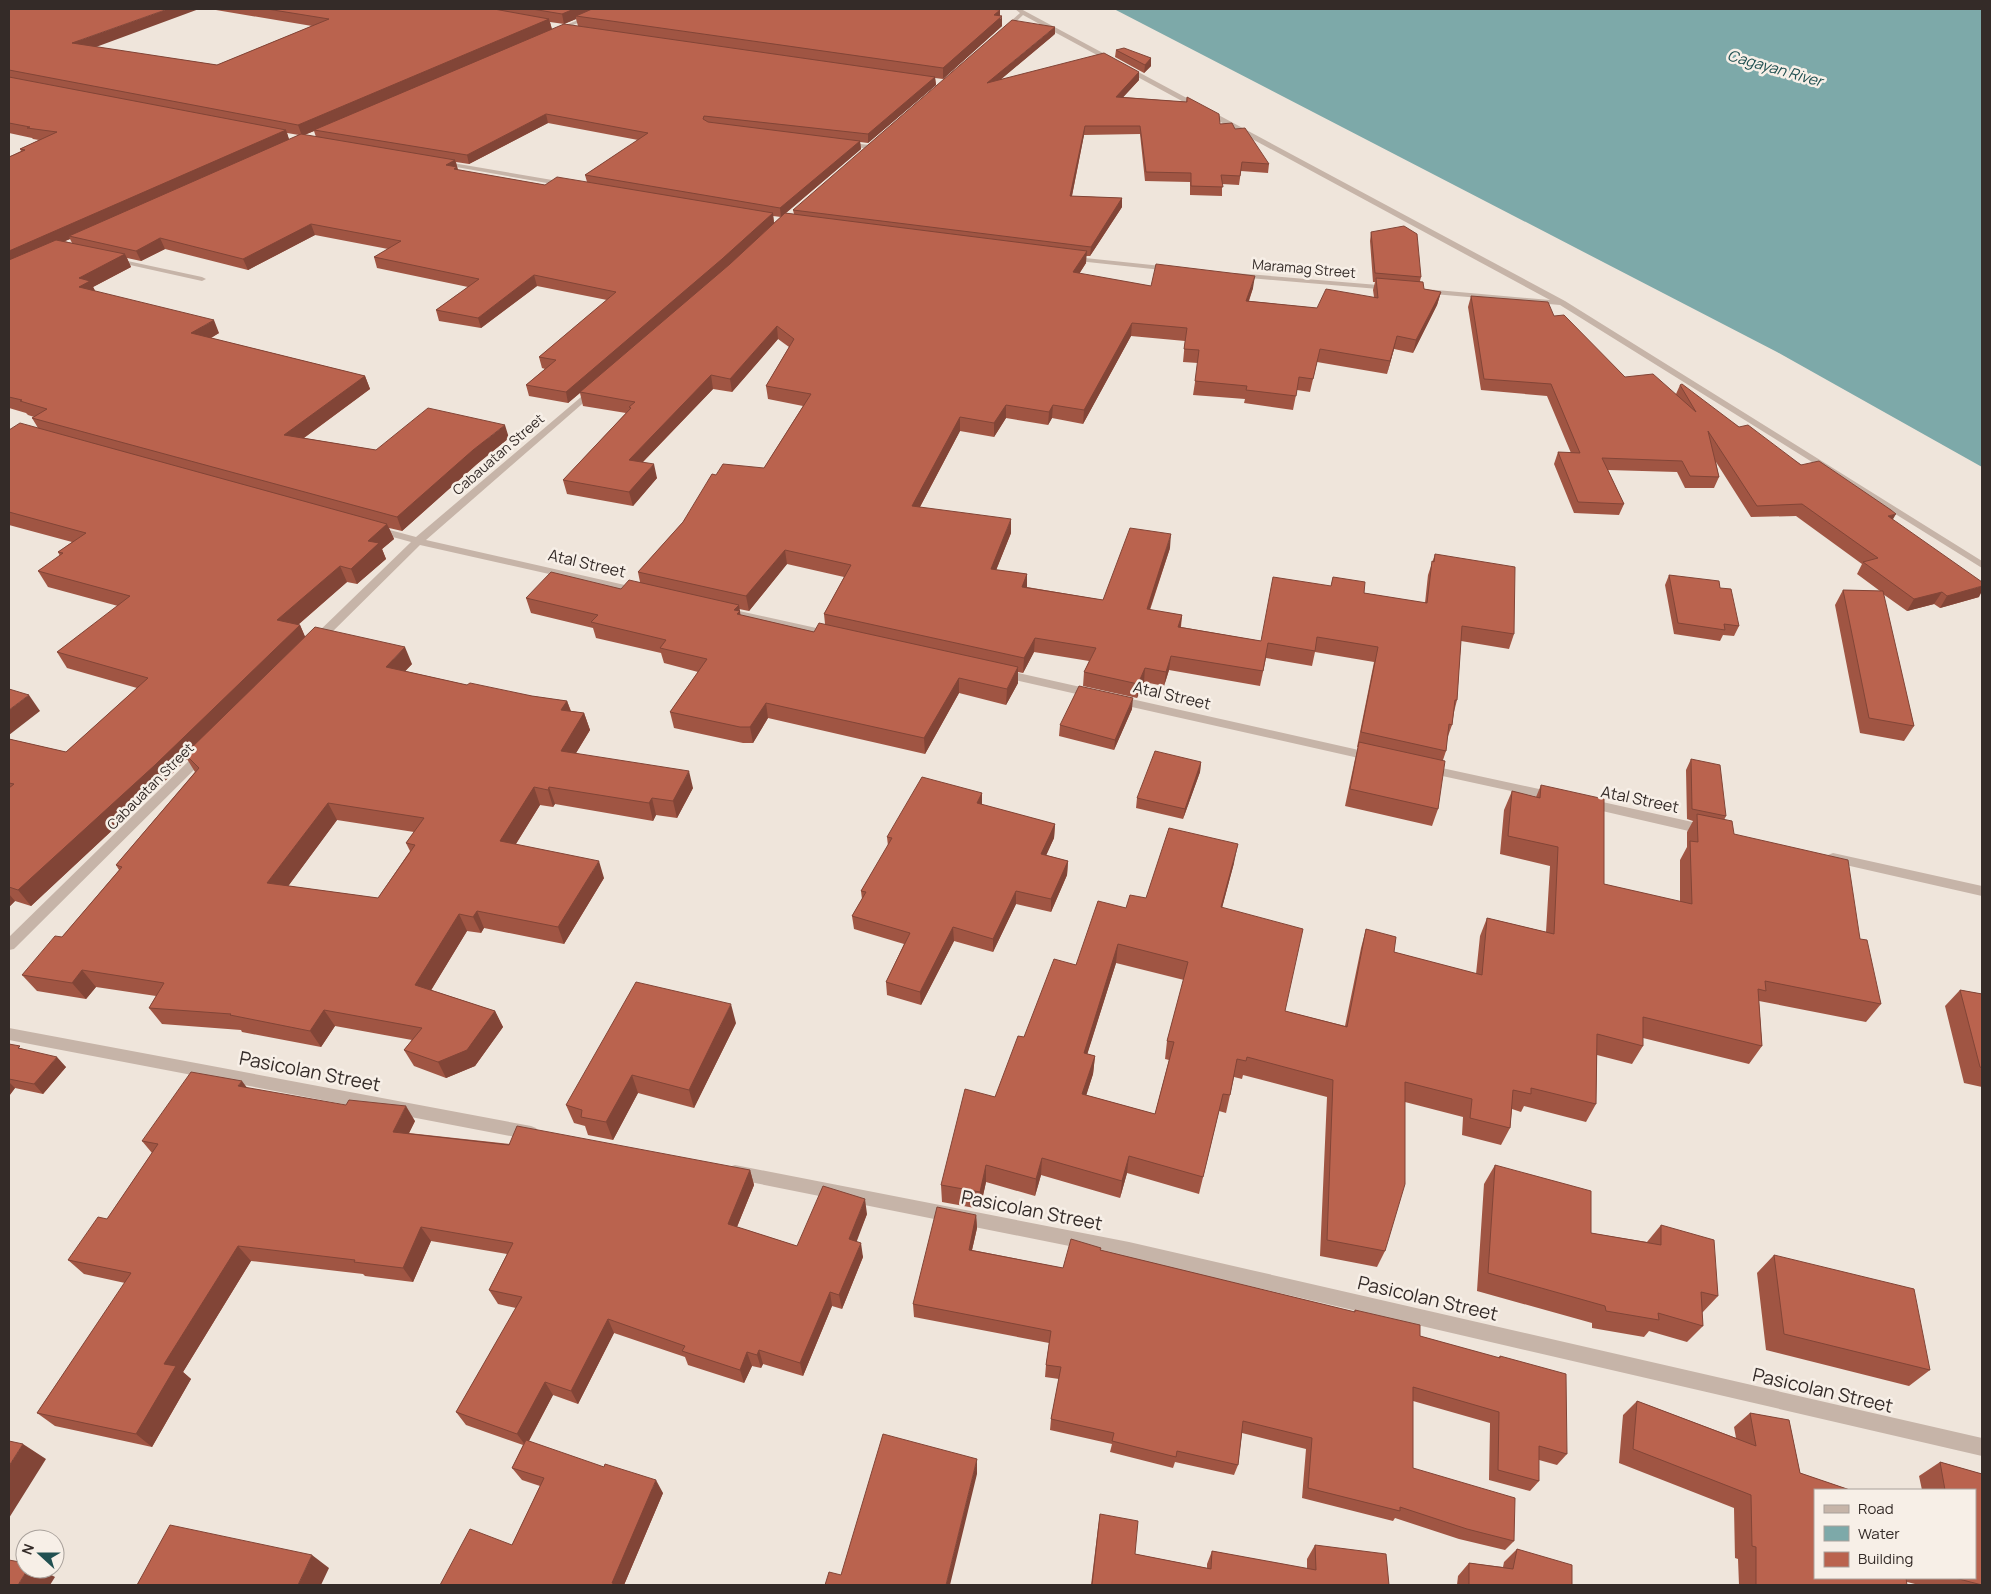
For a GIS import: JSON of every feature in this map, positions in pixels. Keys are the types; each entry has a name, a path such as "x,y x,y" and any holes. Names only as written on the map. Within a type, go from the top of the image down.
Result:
{"street":[{"path":"545,35 609,9"},
{"path":"992,41 1020,11 1562,303 1982,565"},
{"path":"553,26 572,29"},
{"path":"832,143 871,147"},
{"path":"431,162 568,185"},
{"path":"1063,257 1179,270"},
{"path":"108,258 202,280"},
{"name":"Maramag Street","path":"1228,274 1402,289"},
{"path":"1412,290 1562,303"},
{"name":"Cabauatan Street","path":"312,646 418,541 599,384"},
{"name":"Atal Street","path":"361,525 418,541 651,594"},
{"path":"710,607 846,638"},
{"name":"Atal Street","path":"992,671 1381,758"},
{"name":"Cabauatan Street","path":"9,945 213,743"},
{"name":"Atal Street","path":"1420,767 1720,833"},
{"path":"1817,855 1982,891"},
{"name":"Pasicolan Street","path":"9,1034 546,1136"},
{"name":"Pasicolan Street","path":"721,1170 1129,1250 1982,1447"}],"water":[{"name":"Cagayan River","path":"1114,9 1982,9 1982,467 1777,352"}],"building":[{"path":"9,9 168,9 72,43 217,65 329,19 267,9 494,9 549,19 298,125 9,70"},
{"path":"532,9 574,9 562,14"},
{"path":"592,9 989,9 1000,10 994,15 1002,16 943,68 576,16"},
{"path":"1012,20 1055,27 987,83 1104,53 1139,72 1116,97 1187,102 1187,97 1219,114 1220,124 1232,123 1235,129 1245,128 1269,164 1242,162 1240,176 1221,175 1223,187 1191,186 1191,173 1146,172 1140,126 1085,126 1070,196 1122,198 1091,247 793,210"},
{"path":"564,24 935,77 868,134 704,116 703,119 708,122 860,141 780,208 585,175 648,133 546,114 467,155 314,130"},
{"path":"1124,48 1151,58 1145,65 1116,50"},
{"path":"9,77 286,130 9,251 9,157 25,150 20,149 57,132 27,128 30,127 9,123"},
{"path":"301,134 455,160 446,165 457,167 454,169 545,185 557,177 773,213 566,392 526,385 556,360 539,357 616,292 534,275 478,318 436,310 479,279 374,257 401,241 311,224 243,259 160,238 136,251 69,236"},
{"path":"785,213 1087,251 1073,272 1151,286 1156,264 1255,276 1246,301 1317,308 1326,289 1378,298 1376,278 1423,282 1424,289 1441,292 1416,340 1397,336 1390,361 1320,349 1313,379 1299,377 1296,396 1246,390 1247,386 1195,381 1199,350 1184,349 1187,328 1132,323 1084,410 1053,405 1049,412 1006,405 994,423 960,417 912,506 1011,519 991,569 1027,574 1022,587 1103,600 1130,528 1171,534 1147,609 1182,615 1178,627 1261,641 1273,577 1331,586 1333,577 1365,582 1364,593 1427,603 1432,561 1434,562 1435,554 1515,567 1514,634 1462,626 1457,700 1455,700 1452,725 1449,724 1446,751 1361,732 1378,647 1317,637 1315,651 1268,643 1263,671 1171,656 1166,672 1145,668 1138,684 1084,672 1096,648 1035,638 1024,658 824,614 851,565 785,550 746,596 638,572 683,522 712,474 716,475 723,464 764,468 811,394 766,386 794,339 777,326 730,379 711,375 629,460 654,464 629,492 563,480 635,402 580,392 730,264"},
{"path":"1404,226 1417,234 1421,277 1375,273 1371,232"},
{"path":"56,240 125,254 79,278 90,281 79,287 214,320 191,333 365,376 284,435 376,450 428,408 505,425 473,450 397,517 32,418 47,409 9,397 9,260"},
{"path":"1471,296 1548,302 1554,316 1564,315 1625,377 1653,374 1696,412 1680,385 1682,384 1739,427 1748,425 1801,465 1819,461 1891,510 1896,514 1888,516 1982,582 1982,586 1947,596 1942,592 1914,599 1863,562 1878,558 1802,504 1757,506 1708,431 1719,477 1690,476 1682,461 1602,458 1624,504 1578,502 1558,452 1580,453 1551,384 1484,379"},
{"path":"20,423 387,524 368,541 379,543 351,569 340,566 277,620 300,625 155,765 18,890 9,887 9,788 14,784 9,783 9,739 66,752 148,678 57,652 130,596 38,571 63,553 58,552 86,533 9,512 9,430"},
{"path":"551,572 621,589 629,580 739,605 734,610 740,611 737,614 814,632 819,623 1018,667 1007,689 959,678 924,738 766,703 750,727 740,727 670,712 707,659 660,648 666,640 591,622 598,615 526,598"},
{"path":"1669,575 1719,581 1720,588 1731,589 1739,626 1724,624 1725,630 1678,623"},
{"path":"1843,590 1883,591 1914,726 1869,718"},
{"path":"315,627 405,647 386,667 467,685 470,683 567,701 561,710 584,713 561,751 689,771 673,801 652,798 649,803 549,787 548,790 534,787 500,841 599,861 558,927 477,911 473,917 459,914 415,985 495,1011 467,1050 438,1062 404,1050 422,1028 324,1010 310,1031 231,1014 149,1008 164,983 82,970 72,983 22,975 55,936 62,937 122,867 116,865 199,768 185,754","holes":["328,803 424,818 406,843 415,845 378,898 267,883"]},
{"path":"1079,686 1133,698 1115,740 1060,725"},
{"path":"9,689 29,695 9,710"},
{"path":"1359,742 1445,761 1438,809 1350,789"},
{"path":"1155,751 1201,762 1185,809 1137,798"},
{"path":"1691,759 1720,765 1726,816 1692,809"},
{"path":"922,777 982,793 977,803 1055,824 1041,854 1068,861 1051,899 1016,891 993,939 953,927 920,992 886,982 910,933 852,916 866,892 861,891 892,838 887,837"},
{"path":"1541,785 1604,799 1604,884 1692,904 1690,841 1698,842 1697,814 1732,821 1734,834 1848,860 1860,939 1867,940 1881,1004 1765,981 1766,991 1758,989 1762,1046 1643,1017 1643,1046 1597,1034 1596,1104 1531,1088 1531,1094 1513,1090 1510,1128 1470,1118 1472,1099 1405,1082 1405,1184 1385,1251 1327,1240 1333,1080 1247,1057 1246,1061 1237,1059 1230,1095 1223,1094 1203,1177 1129,1156 1122,1181 1042,1158 1036,1179 986,1165 980,1192 941,1185 965,1089 995,1097 1018,1036 1024,1037 1054,959 1076,965 1098,901 1126,908 1130,895 1146,898 1169,828 1238,844 1221,907 1303,929 1285,1011 1347,1027 1366,929 1396,937 1394,952 1482,975 1487,918 1554,934 1558,847 1508,836 1512,791 1540,798","holes":["1118,944 1188,962 1167,1041 1174,1042 1155,1114 1082,1094 1095,1056 1084,1053"]},
{"path":"636,982 731,1004 689,1090 632,1075 606,1122 581,1117 582,1110 566,1105"},
{"path":"1960,990 1982,994 1982,1068 1980,1067"},
{"path":"9,1044 20,1046 18,1048 57,1057 34,1084 9,1079"},
{"path":"191,1072 242,1081 238,1086 346,1105 349,1100 406,1106 393,1132 509,1145 517,1126 750,1170 728,1224 797,1246 823,1186 865,1199 849,1239 861,1243 839,1295 830,1292 800,1363 759,1350 757,1355 747,1352 740,1370 682,1351 685,1346 608,1319 571,1391 545,1382 517,1434 456,1412 522,1297 489,1290 513,1243 421,1227 403,1268 354,1262 355,1260 238,1246 164,1364 176,1366 136,1434 37,1413 131,1273 68,1260 98,1217 107,1219 158,1144 142,1141"},
{"path":"1495,1165 1591,1191 1591,1233 1661,1245 1661,1225 1714,1240 1718,1296 1701,1292 1703,1326 1658,1313 1659,1320 1606,1311 1605,1306 1488,1273"},
{"path":"937,1207 976,1215 969,1250 1063,1268 1071,1239 1101,1248 1100,1250 1355,1312 1355,1310 1420,1325 1420,1336 1566,1374 1567,1454 1539,1446 1539,1481 1498,1470 1499,1412 1413,1387 1413,1468 1515,1498 1514,1541 1467,1529 1400,1507 1400,1511 1308,1488 1312,1438 1243,1421 1238,1465 1177,1451 1176,1457 1112,1441 1114,1433 1051,1419 1061,1367 1046,1365 1051,1331 913,1304"},
{"path":"1774,1255 1914,1289 1930,1370 1784,1334"},
{"path":"1637,1401 1756,1446 1750,1413 1789,1420 1800,1473 1847,1489 1814,1489 1814,1579 1906,1579 1907,1585 1756,1585 1756,1547 1752,1546 1751,1495 1633,1449"},
{"path":"883,1434 977,1459 946,1585 825,1585 829,1572 841,1575"},
{"path":"526,1440 604,1467 605,1464 656,1480 612,1583 615,1585 440,1585 470,1529 512,1545 544,1478 512,1468"},
{"path":"9,1441 23,1444 9,1466"},
{"path":"1940,1462 1982,1474 1982,1585 1959,1579 1976,1579 1976,1489 1945,1489"},
{"path":"1100,1514 1138,1521 1135,1554 1211,1569 1212,1551 1316,1570 1315,1545 1386,1554 1389,1585 1092,1585"},
{"path":"170,1525 312,1555 298,1585 137,1585"},
{"path":"1517,1549 1572,1565 1572,1585 1469,1585 1469,1563 1513,1569"},
{"path":"9,1560 15,1561 15,1579 22,1579 18,1585 9,1585"}]}
